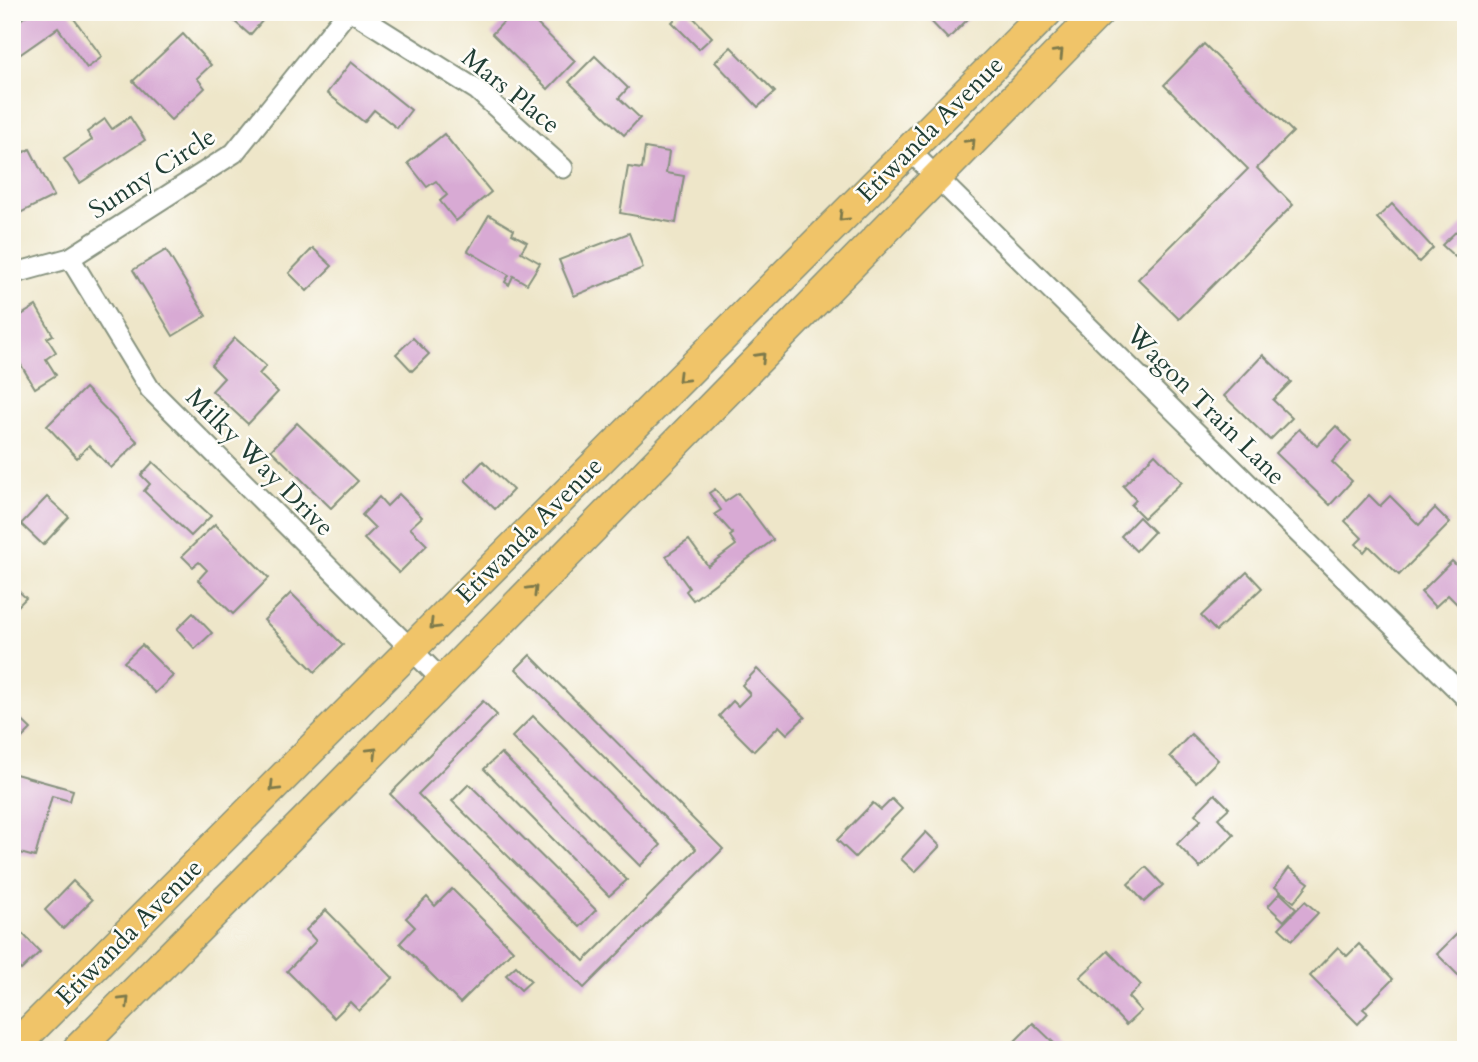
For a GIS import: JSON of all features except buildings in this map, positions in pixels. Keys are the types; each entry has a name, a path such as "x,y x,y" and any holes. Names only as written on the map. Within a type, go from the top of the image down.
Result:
{"main road":[{"name":"Etiwanda Avenue","path":"12,1049 1047,12"},
{"name":"Etiwanda Avenue","path":"77,1050 443,681 1098,12"}],"street":[{"name":"Sunny Circle","path":"12,274 70,258 234,153 347,12"},
{"name":"Mars Place","path":"353,12 477,90 564,168"},
{"name":"Wagon Train Lane","path":"909,150 1466,698"},
{"name":"Milky Way Drive","path":"70,258 150,389 443,681"}]}
